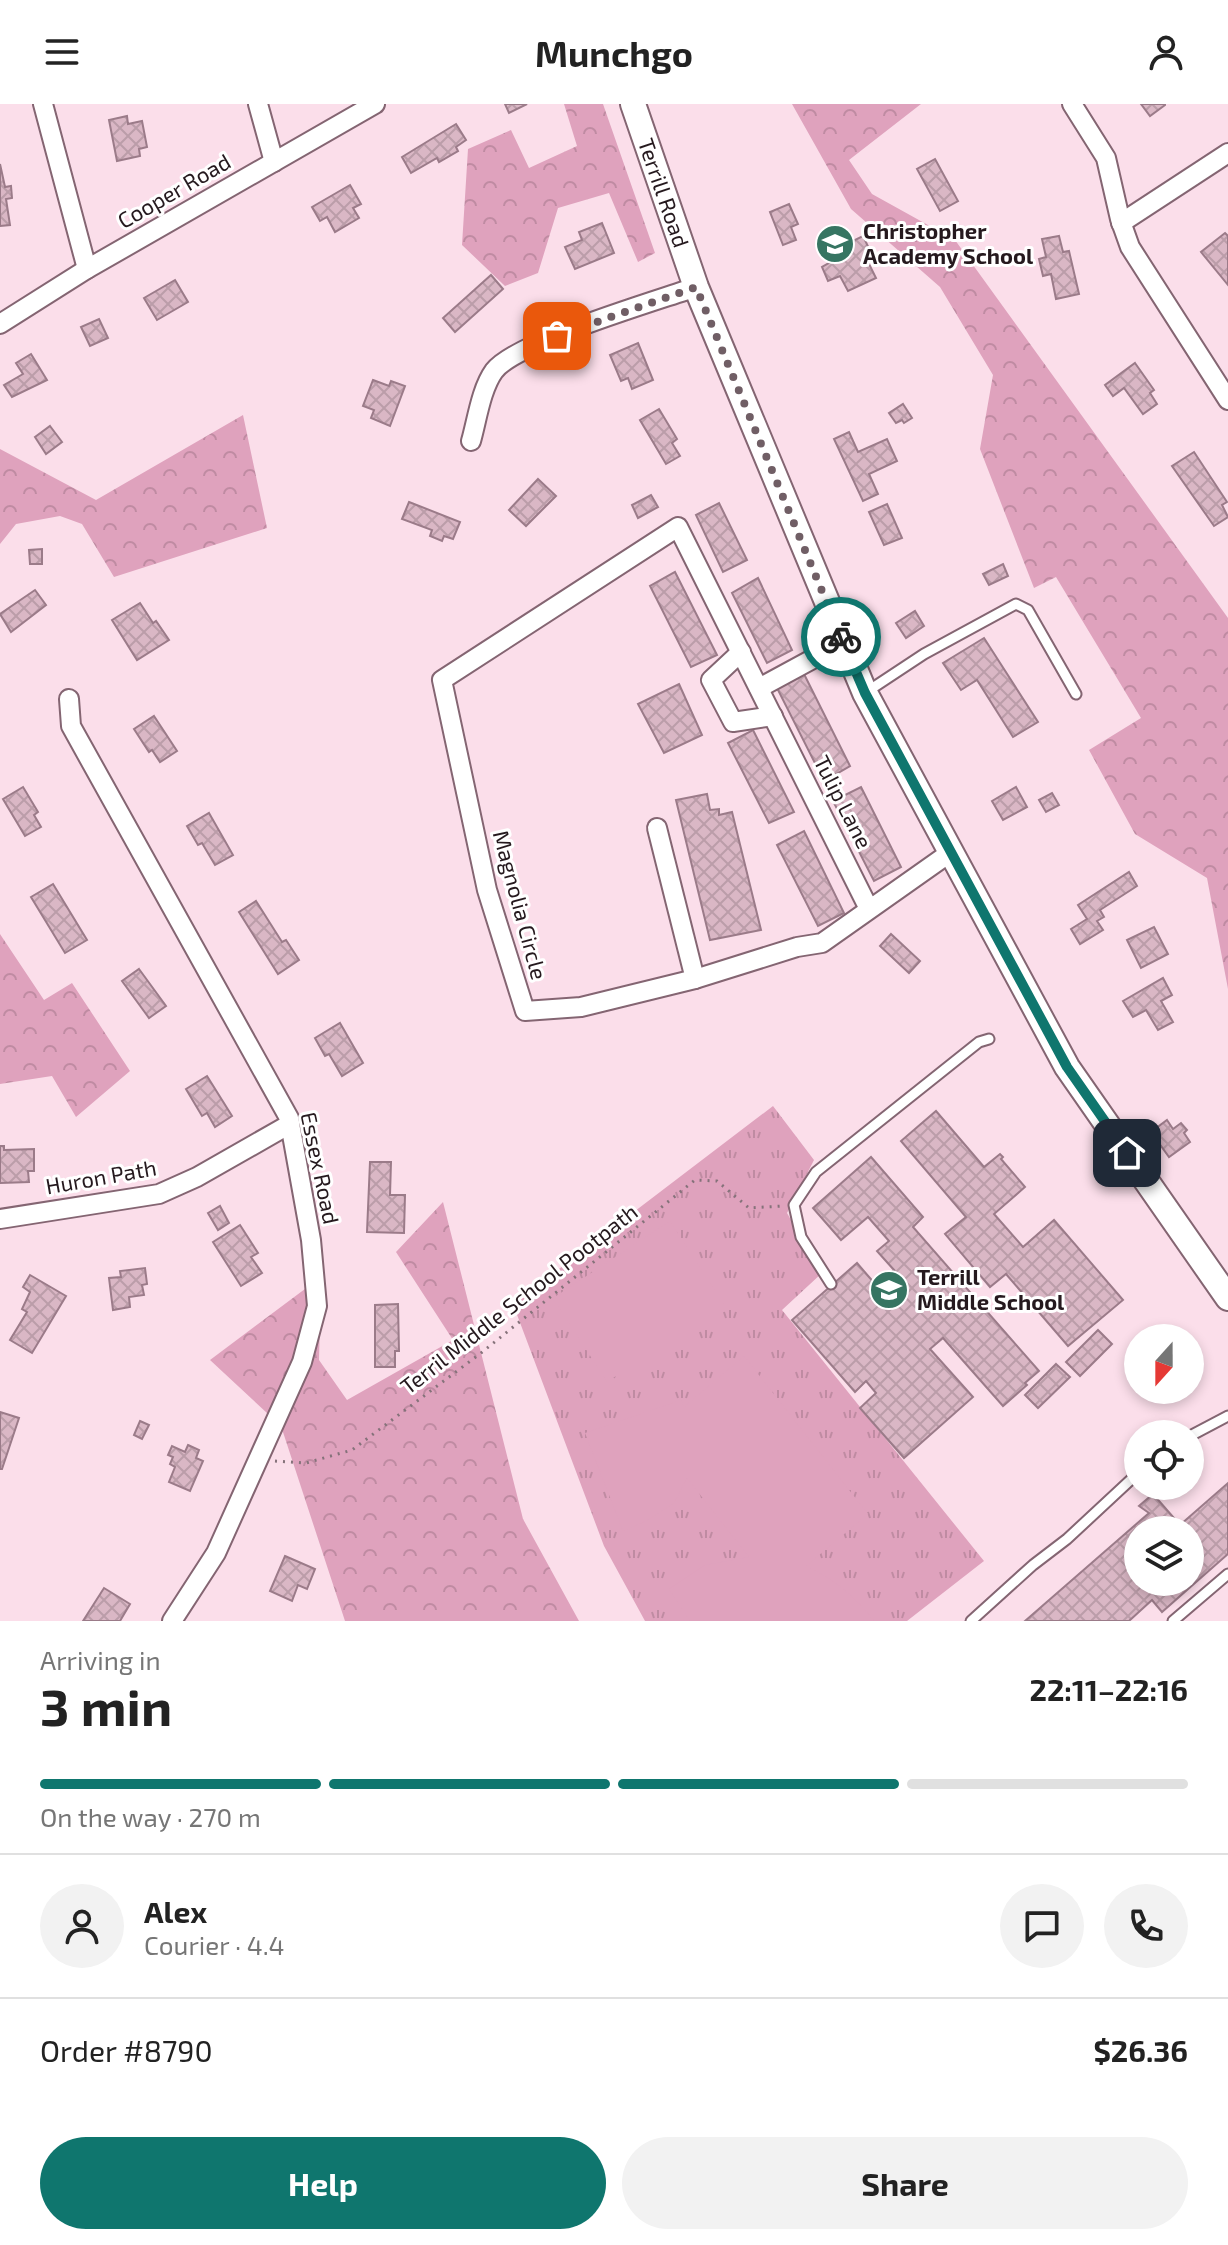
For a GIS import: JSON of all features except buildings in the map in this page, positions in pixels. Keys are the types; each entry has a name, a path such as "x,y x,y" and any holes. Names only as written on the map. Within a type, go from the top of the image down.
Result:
{"street":[{"path":"43,104 87,269"},
{"path":"258,104 274,162"},
{"name":"Cooper Road","path":"0,324 87,269 375,104"},
{"name":"Terrill Road","path":"633,104 696,287 865,693 1067,1067 1228,1298"},
{"path":"1072,104 1106,158 1121,223 1130,247 1228,400"},
{"path":"1121,223 1228,153"},
{"path":"471,441 486,388 495,370 530,346 696,287"},
{"name":"Tulip Lane","path":"678,527 869,909"},
{"name":"Magnolia Circle","path":"678,527 442,680 487,890 525,1011 581,1007 695,979 797,947 822,943 951,852"},
{"path":"759,688 844,642"},
{"path":"741,652 711,680 733,722 773,716"},
{"name":"Essex Road","path":"69,699 71,726 290,1124 311,1240 317,1306 302,1362 216,1553 172,1621"},
{"path":"657,828 695,979"},
{"name":"Huron Path","path":"0,1219 159,1194 197,1177 290,1124"}],"lane":[{"path":"865,693 924,654 1016,604 1028,610 1076,694"},
{"path":"831,1284 801,1237 794,1205 816,1172 979,1042 989,1039"},
{"path":"1204,1429 1228,1416"},
{"path":"971,1621 1124,1486"},
{"path":"1173,1621 1228,1574"}],"path":[{"name":"Terril Middle School Pootpath","path":"259,1458 306,1463 352,1450 481,1353 695,1180 717,1181 749,1208 794,1205"}],"green space":[{"path":"564,104 603,104 655,253 638,262 609,193 558,208 538,273 505,286 462,245 468,149 511,130 529,168 577,146"},
{"path":"792,104 921,104 849,160 872,194 955,240 1228,618 1228,989 1207,878 1135,834 1089,750 1141,718 1056,577 1034,588 980,449 993,375 940,287 851,209"},
{"path":"243,415 267,528 114,577 82,524 60,516 16,524 0,544 0,449 96,500"},
{"path":"0,934 44,1000 72,983 130,1071 76,1117 52,1076 0,1084"},
{"path":"773,1106 814,1160 787,1213 822,1273 782,1310 984,1561 907,1621 645,1621 604,1546 513,1304"},
{"path":"443,1202 523,1519 579,1621 345,1621 281,1426 210,1360 321,1277 319,1360 347,1400 453,1340 396,1252"},
{"path":"670,1221 724,1304 607,1382 553,1298"},
{"path":"744,1356 868,1514 806,1566 843,1589 874,1621 690,1621 669,1589 705,1565 749,1557 687,1478 674,1503 623,1531 585,1433 681,1400 684,1407"}],"way so far":[{"path":"557,336 696,287 841,637"}],"place":[{"name":"Christopher Academy School","path":"835,244"},
{"name":"Terrill Middle School","path":"889,1290"}],"route":[{"path":"841,637 865,693 1067,1067 1127,1153"}]}
